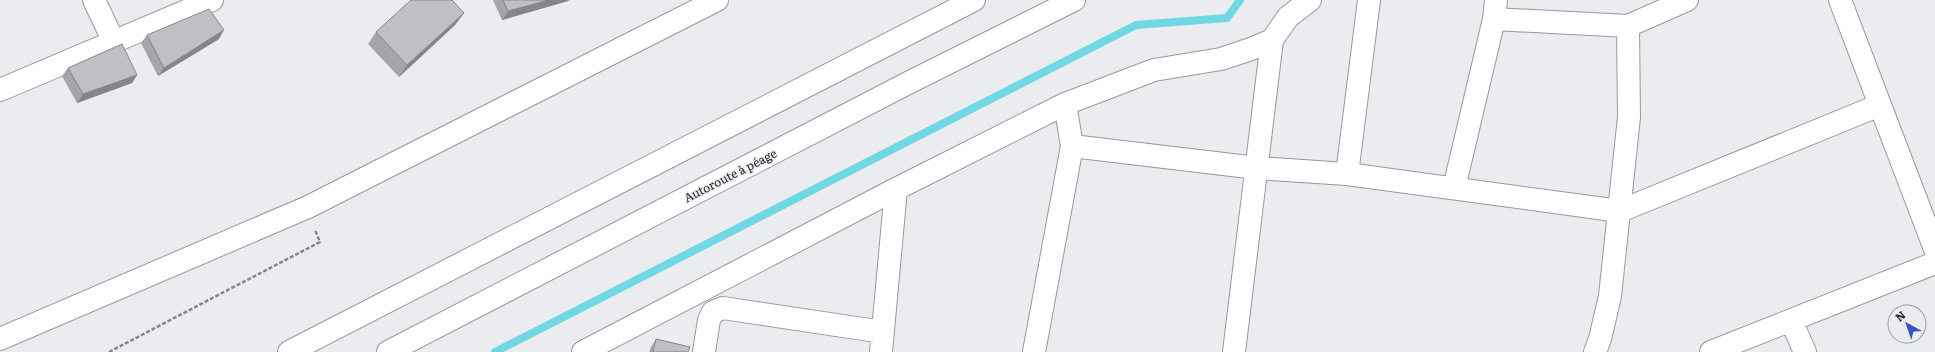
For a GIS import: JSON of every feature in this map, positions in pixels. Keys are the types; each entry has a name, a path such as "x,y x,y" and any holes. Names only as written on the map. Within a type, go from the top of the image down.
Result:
{"main road":[{"path":"94,0 114,42"},
{"path":"0,90 212,0"},
{"path":"0,339 308,207 717,0"},
{"path":"289,352 974,0"},
{"name":"Autoroute à péage","path":"388,352 903,86 1074,0"},
{"path":"1236,352 1272,40 1288,17 1310,0"},
{"path":"1347,174 1369,0"},
{"path":"1454,188 1495,9 1628,26 1687,0"},
{"path":"1840,0 1935,249"},
{"path":"1595,352 1600,339 1610,296 1630,118 1628,26"},
{"path":"583,352 896,189 1066,104 1154,70 1221,59 1272,40"},
{"path":"1034,352 1072,146 1066,104"},
{"path":"1072,146 1257,168 1347,174 1620,211 1880,104"},
{"path":"704,352 709,320 713,312 723,308 882,342 896,189"},
{"path":"1711,352 1935,263"},
{"path":"1791,320 1805,352"}],"path":[{"path":"109,352 320,242 308,207"}],"building":[{"path":"411,0 452,0 464,13 407,65 376,32"},
{"path":"503,0 549,0 508,11"},
{"path":"209,9 224,30 164,68 147,35"},
{"path":"122,44 137,75 83,94 68,68"},
{"path":"656,339 690,347 688,352 653,352"}],"waterway":[{"path":"495,352 1136,25 1227,18 1240,0"}]}
